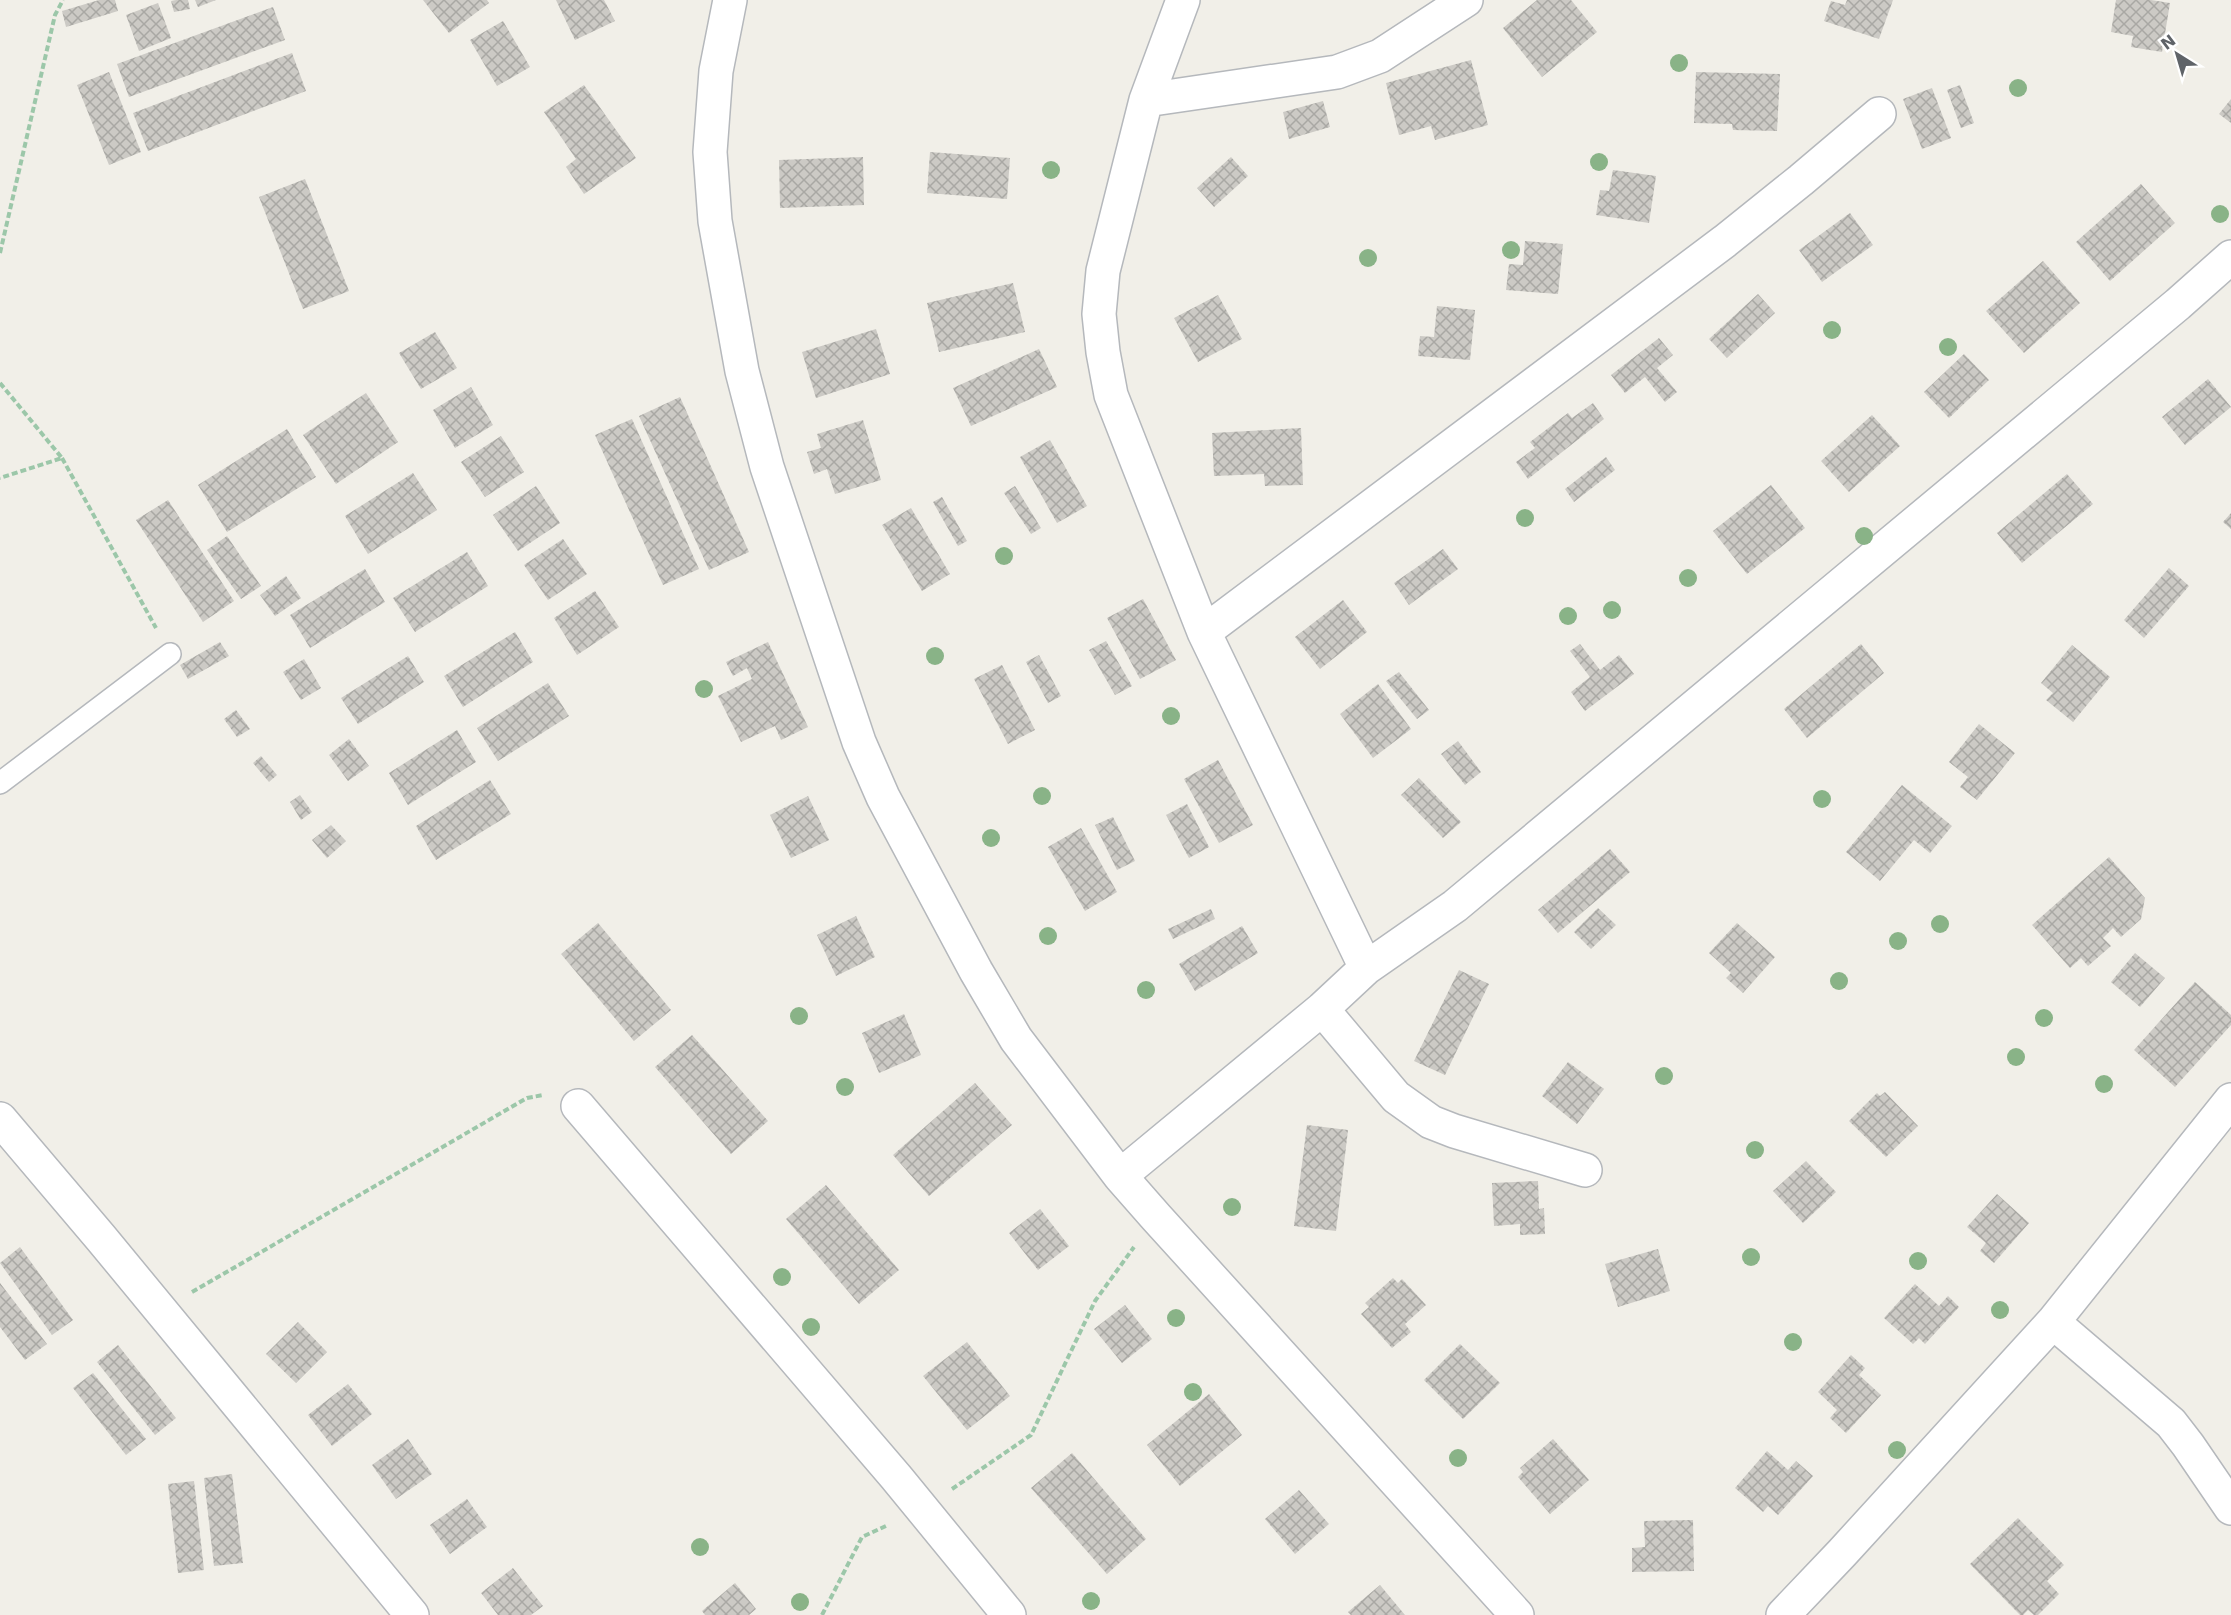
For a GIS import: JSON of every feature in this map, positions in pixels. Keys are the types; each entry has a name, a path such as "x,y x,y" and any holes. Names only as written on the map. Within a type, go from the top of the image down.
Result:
{"street":[{"path":"730,0 716,71 710,152 715,221 742,371 767,467 859,742 883,797 976,971 1016,1039 1120,1176 1517,1615"},
{"path":"1183,0 1146,100 1103,271 1099,314 1102,352 1111,395 1204,632 1366,968"},
{"path":"1146,100 1337,72 1380,56 1466,0"},
{"path":"1204,632 1725,241 1879,114"},
{"path":"1120,1176 1322,1009 1366,968 1455,906 2178,304 2231,257"},
{"path":"1322,1009 1396,1097 1431,1122 1585,1170"},
{"path":"1783,1615 2053,1322 2231,1100"},
{"path":"578,1106 922,1509 1009,1615"},
{"path":"0,1119 412,1615"},
{"path":"2053,1322 2171,1424 2231,1508"}],"lane":[{"path":"0,783 170,654"}],"path":[{"path":"0,253 55,15 63,0"},
{"path":"0,383 62,458 170,654"},
{"path":"0,478 62,458"},
{"path":"160,1310 527,1098 548,1094 566,1095 578,1106"},
{"path":"822,1615 862,1537 922,1509 1031,1435 1095,1301 1155,1217"}],"building":[{"path":"99,0 115,0 118,11 66,27 62,11"},
{"path":"188,0 190,9 174,12 171,1"},
{"path":"195,0 216,0 198,7"},
{"path":"423,0 487,0 489,3 449,33"},
{"path":"556,0 604,0 615,21 575,40"},
{"path":"1537,0 1571,0 1597,32 1542,77 1503,28"},
{"path":"1847,0 1893,0 1879,39 1824,21 1831,1 1845,5"},
{"path":"2116,0 2151,0 2170,3 2162,52 2131,47 2133,36 2111,32"},
{"path":"158,3 171,38 139,51 126,15"},
{"path":"273,7 285,40 129,97 117,64"},
{"path":"503,21 530,67 497,86 470,40"},
{"path":"292,53 306,91 148,151 133,113"},
{"path":"1471,60 1488,125 1435,140 1431,126 1399,135 1386,83"},
{"path":"109,72 141,152 109,165 77,85"},
{"path":"1696,72 1780,74 1777,131 1733,130 1732,124 1694,123"},
{"path":"584,85 636,158 584,194 566,167 576,159 544,112"},
{"path":"1960,85 1974,123 1961,128 1947,90"},
{"path":"1932,88 1951,138 1922,149 1903,99"},
{"path":"2231,99 2231,123 2219,114"},
{"path":"1323,101 1330,127 1289,139 1283,112"},
{"path":"930,152 1010,158 1007,199 927,193"},
{"path":"863,157 864,205 780,208 779,160"},
{"path":"1231,157 1248,176 1214,207 1197,188"},
{"path":"1613,170 1656,176 1649,223 1596,215 1600,190 1609,191"},
{"path":"305,179 349,291 303,309 259,197"},
{"path":"2141,184 2175,223 2110,281 2076,242"},
{"path":"1850,213 1873,245 1822,282 1799,250"},
{"path":"1525,241 1563,244 1558,294 1506,290 1509,264 1523,265"},
{"path":"2043,261 2080,303 2024,353 1986,311"},
{"path":"1013,283 1025,332 939,352 927,303"},
{"path":"1758,294 1775,313 1727,358 1709,339"},
{"path":"1218,295 1242,339 1198,362 1174,318"},
{"path":"1437,306 1475,310 1470,360 1418,356 1420,336 1434,337"},
{"path":"876,329 890,374 816,398 802,352"},
{"path":"435,332 457,368 421,389 399,353"},
{"path":"1659,338 1673,355 1657,368 1677,392 1665,402 1645,377 1625,393 1611,375"},
{"path":"1039,349 1057,387 971,426 953,388"},
{"path":"1964,354 1989,380 1949,418 1924,392"},
{"path":"2208,379 2231,407 2185,445 2162,417"},
{"path":"471,387 493,425 455,448 433,410"},
{"path":"366,393 398,442 336,484 303,435"},
{"path":"680,397 749,552 709,570 639,416"},
{"path":"1593,403 1604,419 1528,479 1516,462 1535,448 1530,442 1568,413 1572,418"},
{"path":"1872,415 1900,446 1849,492 1821,461"},
{"path":"632,419 699,569 663,585 595,435"},
{"path":"863,420 881,480 835,494 827,469 814,474 807,452 821,448 817,434"},
{"path":"1301,428 1303,485 1265,486 1264,474 1214,476 1212,433"},
{"path":"287,429 316,477 227,532 198,485"},
{"path":"501,436 524,472 485,497 461,462"},
{"path":"1050,440 1087,506 1057,523 1020,457"},
{"path":"1606,457 1615,470 1574,502 1565,489"},
{"path":"413,473 437,510 368,554 345,516"},
{"path":"2067,474 2093,504 2022,563 1997,533"},
{"path":"1771,485 1805,528 1747,574 1713,531"},
{"path":"536,486 560,523 518,551 493,515"},
{"path":"1015,486 1041,528 1031,534 1004,493"},
{"path":"942,497 967,541 958,546 933,502"},
{"path":"168,500 234,601 203,622 136,520"},
{"path":"911,508 950,574 922,591 882,525"},
{"path":"2231,513 2231,529 2223,522"},
{"path":"227,536 261,586 241,599 207,550"},
{"path":"563,539 587,574 548,600 524,565"},
{"path":"1443,549 1458,569 1409,605 1394,583"},
{"path":"467,552 488,586 415,632 393,598"},
{"path":"2169,568 2189,586 2144,638 2124,620"},
{"path":"365,569 385,602 310,648 290,615"},
{"path":"286,576 301,598 275,616 260,595"},
{"path":"595,591 619,627 577,655 554,618"},
{"path":"1143,599 1176,660 1140,679 1107,618"},
{"path":"1343,600 1367,632 1320,669 1295,637"},
{"path":"515,632 533,662 463,707 444,676"},
{"path":"1106,641 1132,686 1115,695 1089,650"},
{"path":"220,642 229,656 188,679 180,665"},
{"path":"768,642 808,727 781,740 775,726 741,742 718,696 752,679 747,668 733,676 726,662"},
{"path":"1580,644 1600,670 1619,655 1634,674 1585,711 1571,692 1590,677 1570,651"},
{"path":"1861,644 1884,673 1807,738 1784,709"},
{"path":"2072,645 2110,677 2073,722 2046,700 2053,693 2041,683"},
{"path":"1039,655 1061,696 1048,703 1026,662"},
{"path":"408,656 424,682 358,724 341,698"},
{"path":"304,659 321,688 301,700 283,672"},
{"path":"1002,665 1035,730 1008,744 974,679"},
{"path":"1399,672 1429,710 1417,719 1386,681"},
{"path":"548,683 569,716 498,761 477,728"},
{"path":"1378,684 1411,729 1373,758 1340,714"},
{"path":"236,710 250,729 237,737 224,719"},
{"path":"1979,724 2015,753 1977,800 1960,787 1968,777 1949,762"},
{"path":"457,730 476,762 408,805 389,773"},
{"path":"349,739 369,766 348,781 329,755"},
{"path":"1458,741 1481,772 1465,785 1441,754"},
{"path":"261,756 277,775 269,782 253,763"},
{"path":"1218,760 1253,825 1219,843 1184,779"},
{"path":"1419,778 1461,822 1443,838 1401,795"},
{"path":"490,780 511,814 436,860 416,826"},
{"path":"1902,785 1952,826 1930,853 1914,840 1880,881 1846,852"},
{"path":"300,795 312,812 301,820 290,802"},
{"path":"808,796 829,840 791,858 770,815"},
{"path":"1187,804 1209,847 1189,858 1166,815"},
{"path":"1113,817 1135,861 1117,870 1095,825"},
{"path":"331,825 346,841 327,858 312,840"},
{"path":"1081,828 1117,892 1085,911 1048,847"},
{"path":"1610,849 1630,872 1558,933 1538,910"},
{"path":"2109,857 2145,898 2141,919 2121,937 2113,928 2103,938 2111,946 2088,966 2081,958 2070,968 2032,925"},
{"path":"1598,908 1616,925 1591,949 1574,932"},
{"path":"1211,909 1215,919 1173,939 1168,929"},
{"path":"856,916 875,957 836,976 817,935"},
{"path":"598,923 671,1010 634,1041 561,954"},
{"path":"1737,923 1775,957 1743,993 1726,978 1731,973 1709,953"},
{"path":"1242,926 1258,953 1195,991 1179,964"},
{"path":"2135,953 2165,978 2140,1007 2111,982"},
{"path":"1459,970 1489,984 1445,1075 1414,1061"},
{"path":"2195,982 2231,1015 2231,1025 2175,1087 2134,1050"},
{"path":"904,1014 921,1055 879,1073 862,1033"},
{"path":"692,1035 768,1121 731,1154 655,1067"},
{"path":"1568,1062 1604,1089 1577,1124 1542,1096"},
{"path":"975,1083 1012,1125 929,1196 893,1155"},
{"path":"1885,1092 1918,1126 1886,1157 1849,1121 1877,1093 1880,1096"},
{"path":"1307,1125 1348,1130 1336,1231 1294,1226"},
{"path":"1806,1161 1836,1192 1803,1223 1773,1191"},
{"path":"1538,1181 1539,1209 1544,1208 1545,1234 1520,1235 1520,1224 1494,1226 1492,1183"},
{"path":"826,1185 899,1270 859,1304 786,1219"},
{"path":"1997,1194 2029,1223 1994,1263 1980,1251 1986,1243 1967,1227"},
{"path":"1040,1209 1069,1246 1038,1270 1009,1233"},
{"path":"20,1247 73,1320 52,1335 0,1263"},
{"path":"1658,1249 1670,1291 1618,1307 1605,1264"},
{"path":"1393,1278 1398,1283 1402,1279 1426,1305 1405,1324 1411,1332 1392,1348 1361,1314 1369,1307 1365,1303"},
{"path":"0,1283 47,1344 25,1360 0,1327"},
{"path":"1915,1284 1939,1306 1948,1296 1959,1307 1925,1344 1919,1338 1913,1344 1884,1318"},
{"path":"1125,1305 1152,1339 1122,1363 1094,1329"},
{"path":"298,1322 327,1352 296,1383 266,1354"},
{"path":"967,1342 1010,1396 967,1430 923,1376"},
{"path":"1460,1344 1500,1383 1463,1419 1424,1380"},
{"path":"118,1345 176,1418 155,1435 97,1362"},
{"path":"1851,1355 1865,1368 1859,1375 1881,1395 1846,1433 1830,1418 1837,1410 1818,1392"},
{"path":"93,1373 146,1439 126,1455 73,1388"},
{"path":"348,1384 372,1414 332,1446 308,1415"},
{"path":"1209,1394 1242,1435 1180,1486 1147,1445"},
{"path":"408,1439 432,1474 396,1499 372,1465"},
{"path":"1553,1439 1589,1480 1550,1514 1518,1477 1523,1472 1520,1468"},
{"path":"1767,1451 1788,1470 1796,1461 1813,1476 1778,1515 1768,1506 1763,1512 1735,1488"},
{"path":"1072,1453 1146,1539 1107,1574 1031,1488"},
{"path":"232,1474 243,1563 214,1566 204,1478"},
{"path":"194,1481 204,1570 178,1573 168,1484"},
{"path":"1299,1490 1329,1524 1295,1554 1265,1519"},
{"path":"467,1499 487,1527 450,1554 430,1525"},
{"path":"2018,1518 2064,1565 2047,1581 2059,1594 2038,1615 2028,1610 2020,1615 1970,1564"},
{"path":"1693,1520 1694,1571 1632,1572 1632,1548 1645,1547 1644,1521"},
{"path":"513,1568 543,1606 531,1615 498,1615 481,1593"},
{"path":"735,1583 756,1609 749,1615 705,1615 702,1611"},
{"path":"1380,1585 1405,1615 1351,1615 1348,1612"}]}
